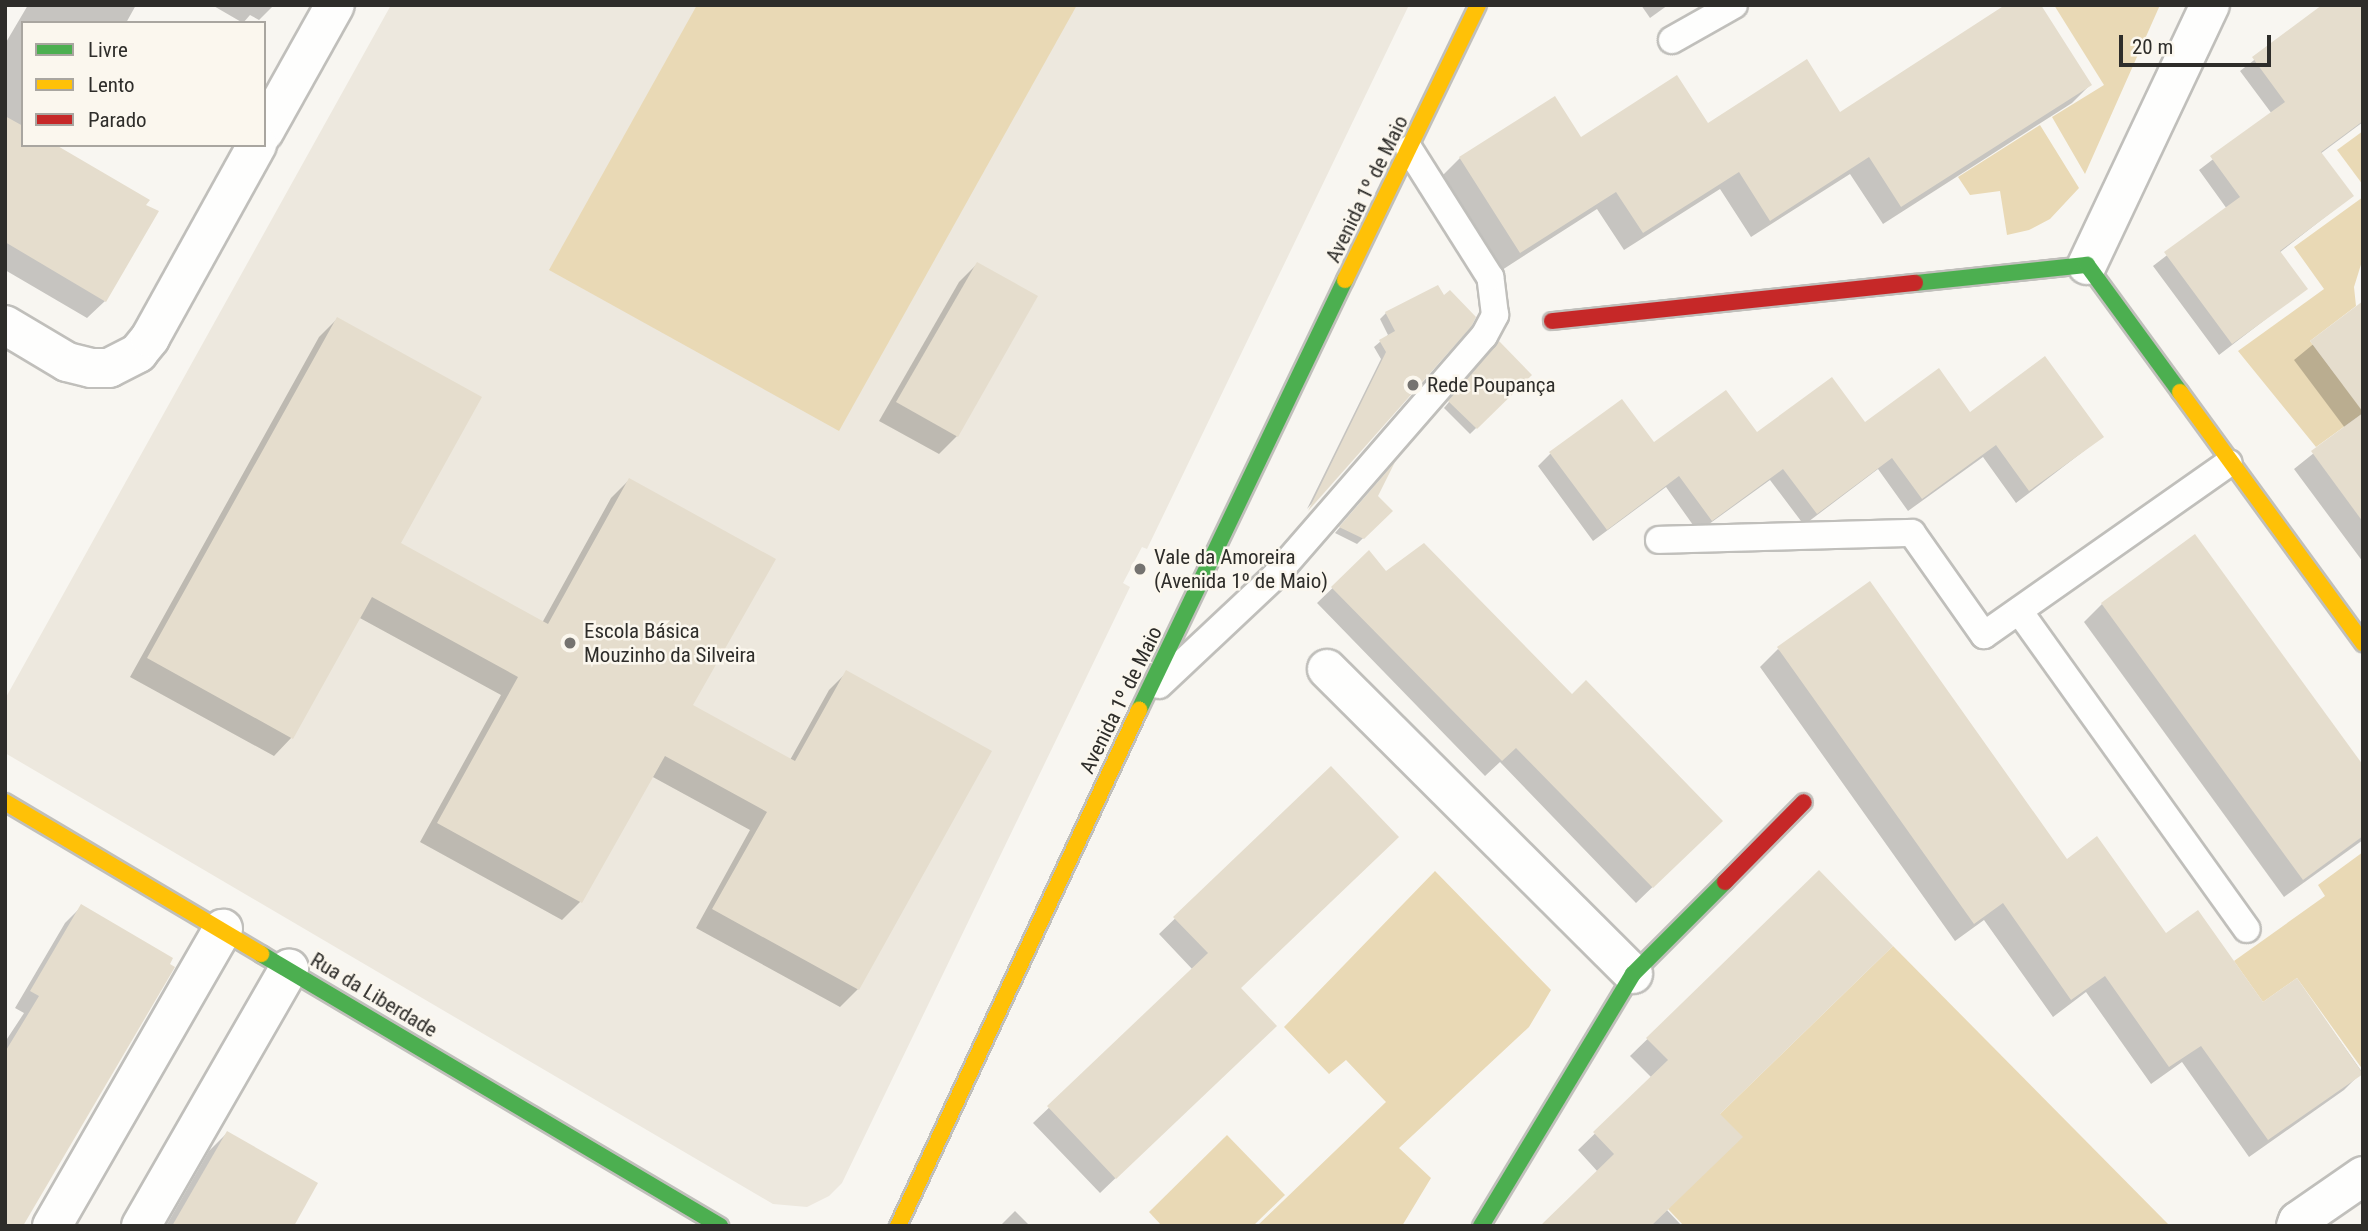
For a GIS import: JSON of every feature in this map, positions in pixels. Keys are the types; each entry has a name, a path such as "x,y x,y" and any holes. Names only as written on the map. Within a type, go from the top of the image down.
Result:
{"street":[{"path":"266,128 335,5"},
{"name":"Avenida 1º de Maio","path":"898,1226 1144,698 1478,5"},
{"path":"2087,265 2210,5"},
{"path":"5,325 66,362 91,368 109,368 138,354 150,338 256,147"},
{"path":"1552,321 2087,265"},
{"path":"2087,265 2363,643"},
{"path":"1327,669 1633,974"},
{"name":"Rua da Liberdade","path":"5,802 720,1226"},
{"path":"1482,1226 1633,974 1804,802"},
{"path":"52,1226 223,929"},
{"path":"141,1226 289,969"},
{"path":"2296,1226 2363,1175"}],"lane":[{"path":"1672,40 1734,5"},
{"path":"1144,698 1276,575 1484,336 1495,315 1490,277 1409,149"},
{"path":"1659,540 1912,533 1984,635 2229,463"},
{"path":"2019,611 2247,929"}],"shaded area":[{"name":"Escola Básica Mouzinho da Silveira","path":"391,5 1409,5 1147,549 1142,547 1123,583 1130,587 842,1183 829,1196 807,1207 773,1204 5,753 5,699"},
{"path":"697,5 1077,5 839,431 549,270"},
{"path":"2054,5 2160,5 2085,174 2052,117 2104,85"},
{"path":"2040,125 2079,188 2050,219 2029,230 2007,235 2000,191 1970,195 1958,177"},
{"path":"2363,131 2363,185 2337,150"},
{"path":"2363,197 2363,258 2354,287 2356,306 2310,341 2335,374 2363,354 2363,413 2316,447 2238,351 2324,289 2294,247"},
{"path":"2363,852 2363,1070 2297,978 2263,1002 2234,961 2325,896 2318,885"},
{"path":"1435,871 1551,990 1529,1027 1399,1148 1431,1178 1402,1226 1257,1226 1386,1102 1346,1060 1329,1074 1284,1027"},
{"path":"1893,946 2170,1226 1684,1226 1668,1209 1720,1114"},
{"path":"1227,1135 1285,1195 1253,1226 1162,1226 1149,1212"}],"building":[{"path":"2005,5 2041,5 2092,85 1901,207 1869,157 1770,221 1739,172 1643,233 1616,192 1520,253 1459,157 1555,96 1581,137 1677,75 1708,123 1807,59 1840,112"},
{"path":"2322,5 2363,5 2363,121 2321,152 2354,196 2280,251 2308,289 2232,344 2164,252 2240,197 2210,156 2285,102 2252,57"},
{"path":"5,116 21,125 21,147 59,147 150,200 146,205 159,211 106,302 5,242"},
{"path":"977,262 1038,296 958,437 896,402"},
{"path":"1438,285 1444,295 1450,290 1476,317 1471,327 1308,511 1386,352 1379,340 1395,331 1385,312"},
{"path":"2363,301 2363,412 2310,341"},
{"path":"337,317 482,397 401,543 548,624 629,478 776,559 693,705 795,761 846,670 992,751 859,990 712,909 767,812 665,756 582,903 437,823 518,677 372,597 293,739 147,658"},
{"path":"1499,341 1532,375 1477,429 1448,401"},
{"path":"2045,356 2104,437 2029,491 1996,445 1922,499 1892,458 1817,514 1783,469 1712,521 1679,476 1607,530 1549,452 1622,399 1654,442 1726,390 1757,432 1832,377 1865,422 1939,368 1970,412"},
{"path":"2363,413 2363,522 2311,451"},
{"path":"1395,462 1378,496 1393,511 1364,539 1339,527"},
{"path":"2195,534 2363,765 2363,836 2303,880 2101,603"},
{"path":"1424,543 1572,694 1586,680 1723,821 1653,888 1516,748 1502,761 1331,587 1369,550 1386,571"},
{"path":"1870,581 2067,859 2097,836 2166,933 2198,910 2263,1002 2297,978 2363,1074 2268,1140 2201,1046 2169,1067 2105,976 2071,1000 2003,903 1974,924 1777,647"},
{"path":"1331,766 1399,837 1241,988 1277,1026 1116,1179 1047,1106 1208,953 1173,917"},
{"path":"1819,870 1893,946 1720,1114 1743,1137 1651,1226 1540,1226 1614,1154 1593,1132 1668,1060 1646,1038"},
{"path":"81,904 173,958 170,964 175,967 23,1226 5,1226 5,1052 39,996 30,991"},
{"path":"227,1131 318,1183 294,1226 172,1226"}],"traffic: fast":[{"path":"1915,283 2087,265 2180,392"},
{"path":"1139,710 1345,280"},
{"path":"1481,1226 1633,974 1725,882"},
{"path":"261,954 720,1226"}],"traffic: slow":[{"path":"1345,280 1478,5"},
{"path":"2180,392 2363,643"},
{"path":"898,1226 1139,710"},
{"path":"5,802 261,954"}],"traffic: jam":[{"path":"1552,321 1915,283"},
{"path":"1725,882 1804,802"}],"place":[{"name":"Rede Poupança","path":"1413,385"},
{"name":"Vale da Amoreira (Avenida 1º de Maio)","path":"1140,569"},
{"name":"Escola Básica Mouzinho da Silveira","path":"570,643"}]}
